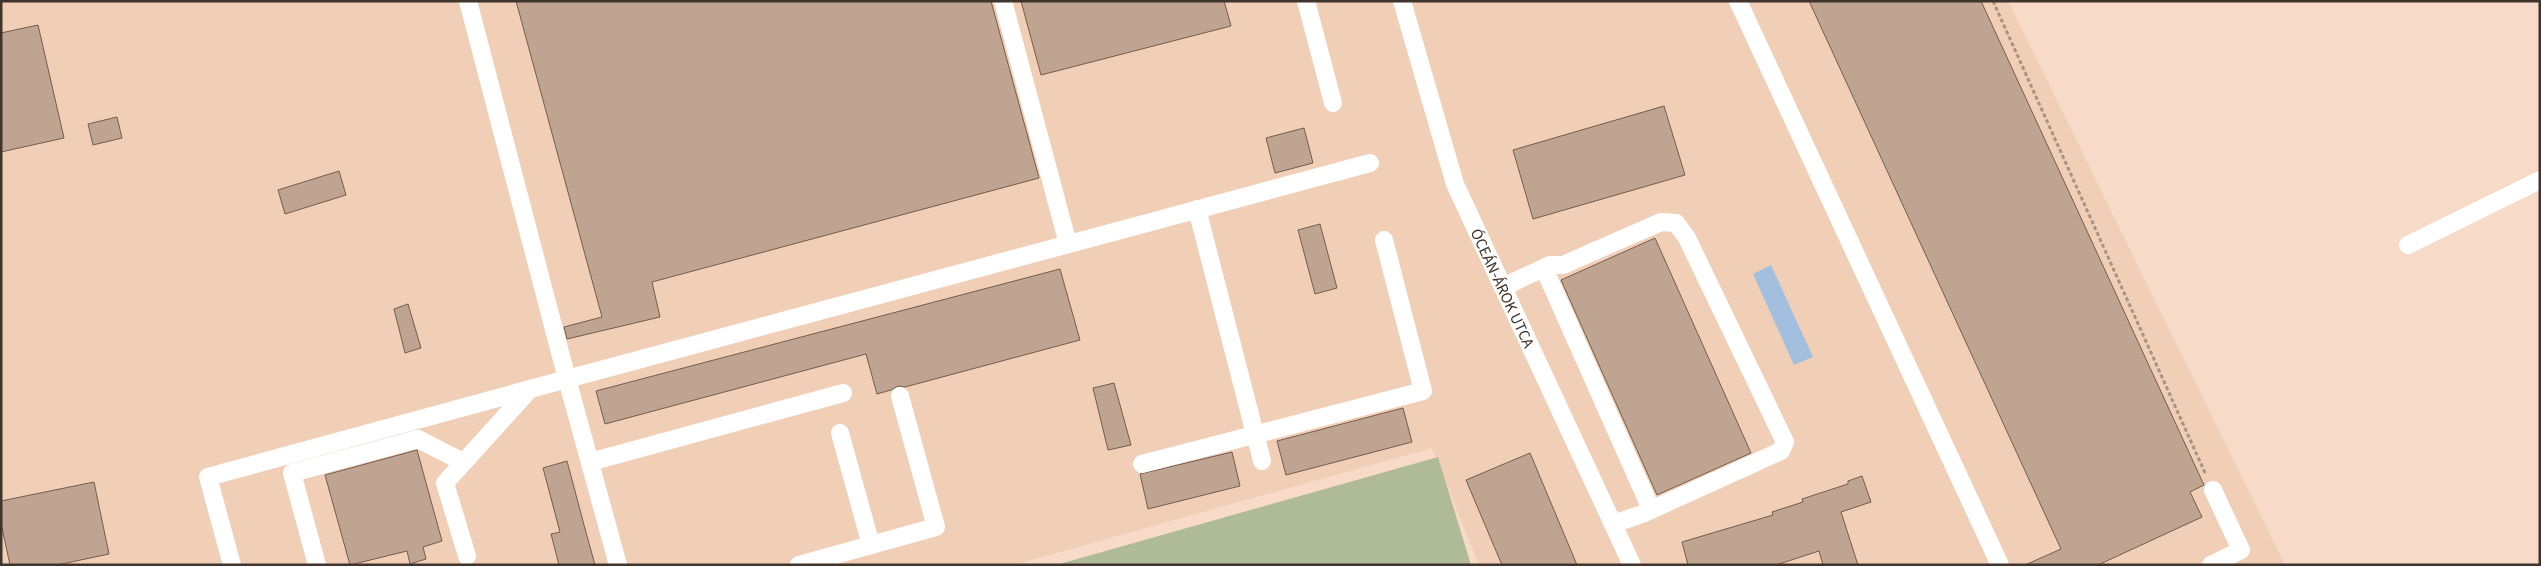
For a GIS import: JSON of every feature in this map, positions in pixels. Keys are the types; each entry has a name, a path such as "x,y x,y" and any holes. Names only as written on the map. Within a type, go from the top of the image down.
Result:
{"lane":[{"path":"468,1 618,565"},
{"path":"1003,1 1068,244"},
{"path":"1306,1 1334,104"},
{"name":"ÓCEÁN-ÁROK UTCA","path":"1402,1 1455,184 1632,565"},
{"path":"1738,1 2000,565"},
{"path":"232,565 208,477 1370,163"},
{"path":"2408,245 2540,180"},
{"path":"1197,209 1262,461"},
{"path":"1503,287 1550,265 1563,265 1661,222 1676,222 1687,238 1785,442 1781,451 1613,524"},
{"path":"1142,464 1423,391 1384,240"},
{"path":"1544,268 1651,509"},
{"path":"467,556 445,483 530,389"},
{"path":"590,462 843,393"},
{"path":"798,565 936,527 900,396"},
{"path":"840,433 871,545"},
{"path":"317,565 292,473 418,439 463,462"},
{"path":"2211,565 2242,550 2213,490"}],"path":[{"path":"1993,1 2213,490"}],"shaded area":[{"path":"1,1 2008,1 2285,565 1479,565 1432,448 1013,565 1,565"}],"green space":[{"path":"1438,457 1471,565 1056,565"}],"water":[{"path":"1771,265 1813,357 1794,365 1753,274"}],"building":[{"path":"516,1 991,1 1039,178 652,282 660,317 567,339 564,327 602,317"},
{"path":"1021,1 1224,1 1231,26 1041,75"},
{"path":"1809,1 1981,1 2204,485 2190,492 2202,517 2098,565 2025,565 2061,549"},
{"path":"38,25 64,138 1,152 1,33"},
{"path":"1664,106 1685,175 1533,219 1513,150"},
{"path":"117,117 122,138 93,145 88,124"},
{"path":"1304,128 1313,163 1275,173 1266,138"},
{"path":"339,171 346,195 285,214 278,190"},
{"path":"1320,224 1337,288 1315,294 1298,230"},
{"path":"1655,238 1751,453 1657,495 1561,280"},
{"path":"1060,269 1080,340 905,387 898,386 877,394 866,354 605,424 596,391"},
{"path":"408,304 421,348 405,353 394,309"},
{"path":"1114,383 1131,445 1108,450 1093,388"},
{"path":"1403,408 1412,442 1286,475 1277,441"},
{"path":"417,450 442,541 423,547 426,559 410,564 407,551 350,565 325,475"},
{"path":"1232,452 1240,486 1148,509 1140,474"},
{"path":"1530,453 1577,565 1502,565 1466,480"},
{"path":"567,461 595,565 559,565 551,534 560,532 543,468"},
{"path":"1862,476 1871,502 1841,512 1858,565 1823,565 1819,551 1776,565 1688,565 1682,542 1773,515 1772,512 1803,502 1802,499 1848,484 1848,481"},
{"path":"94,482 109,554 57,565 10,565 1,523 1,501"}]}
